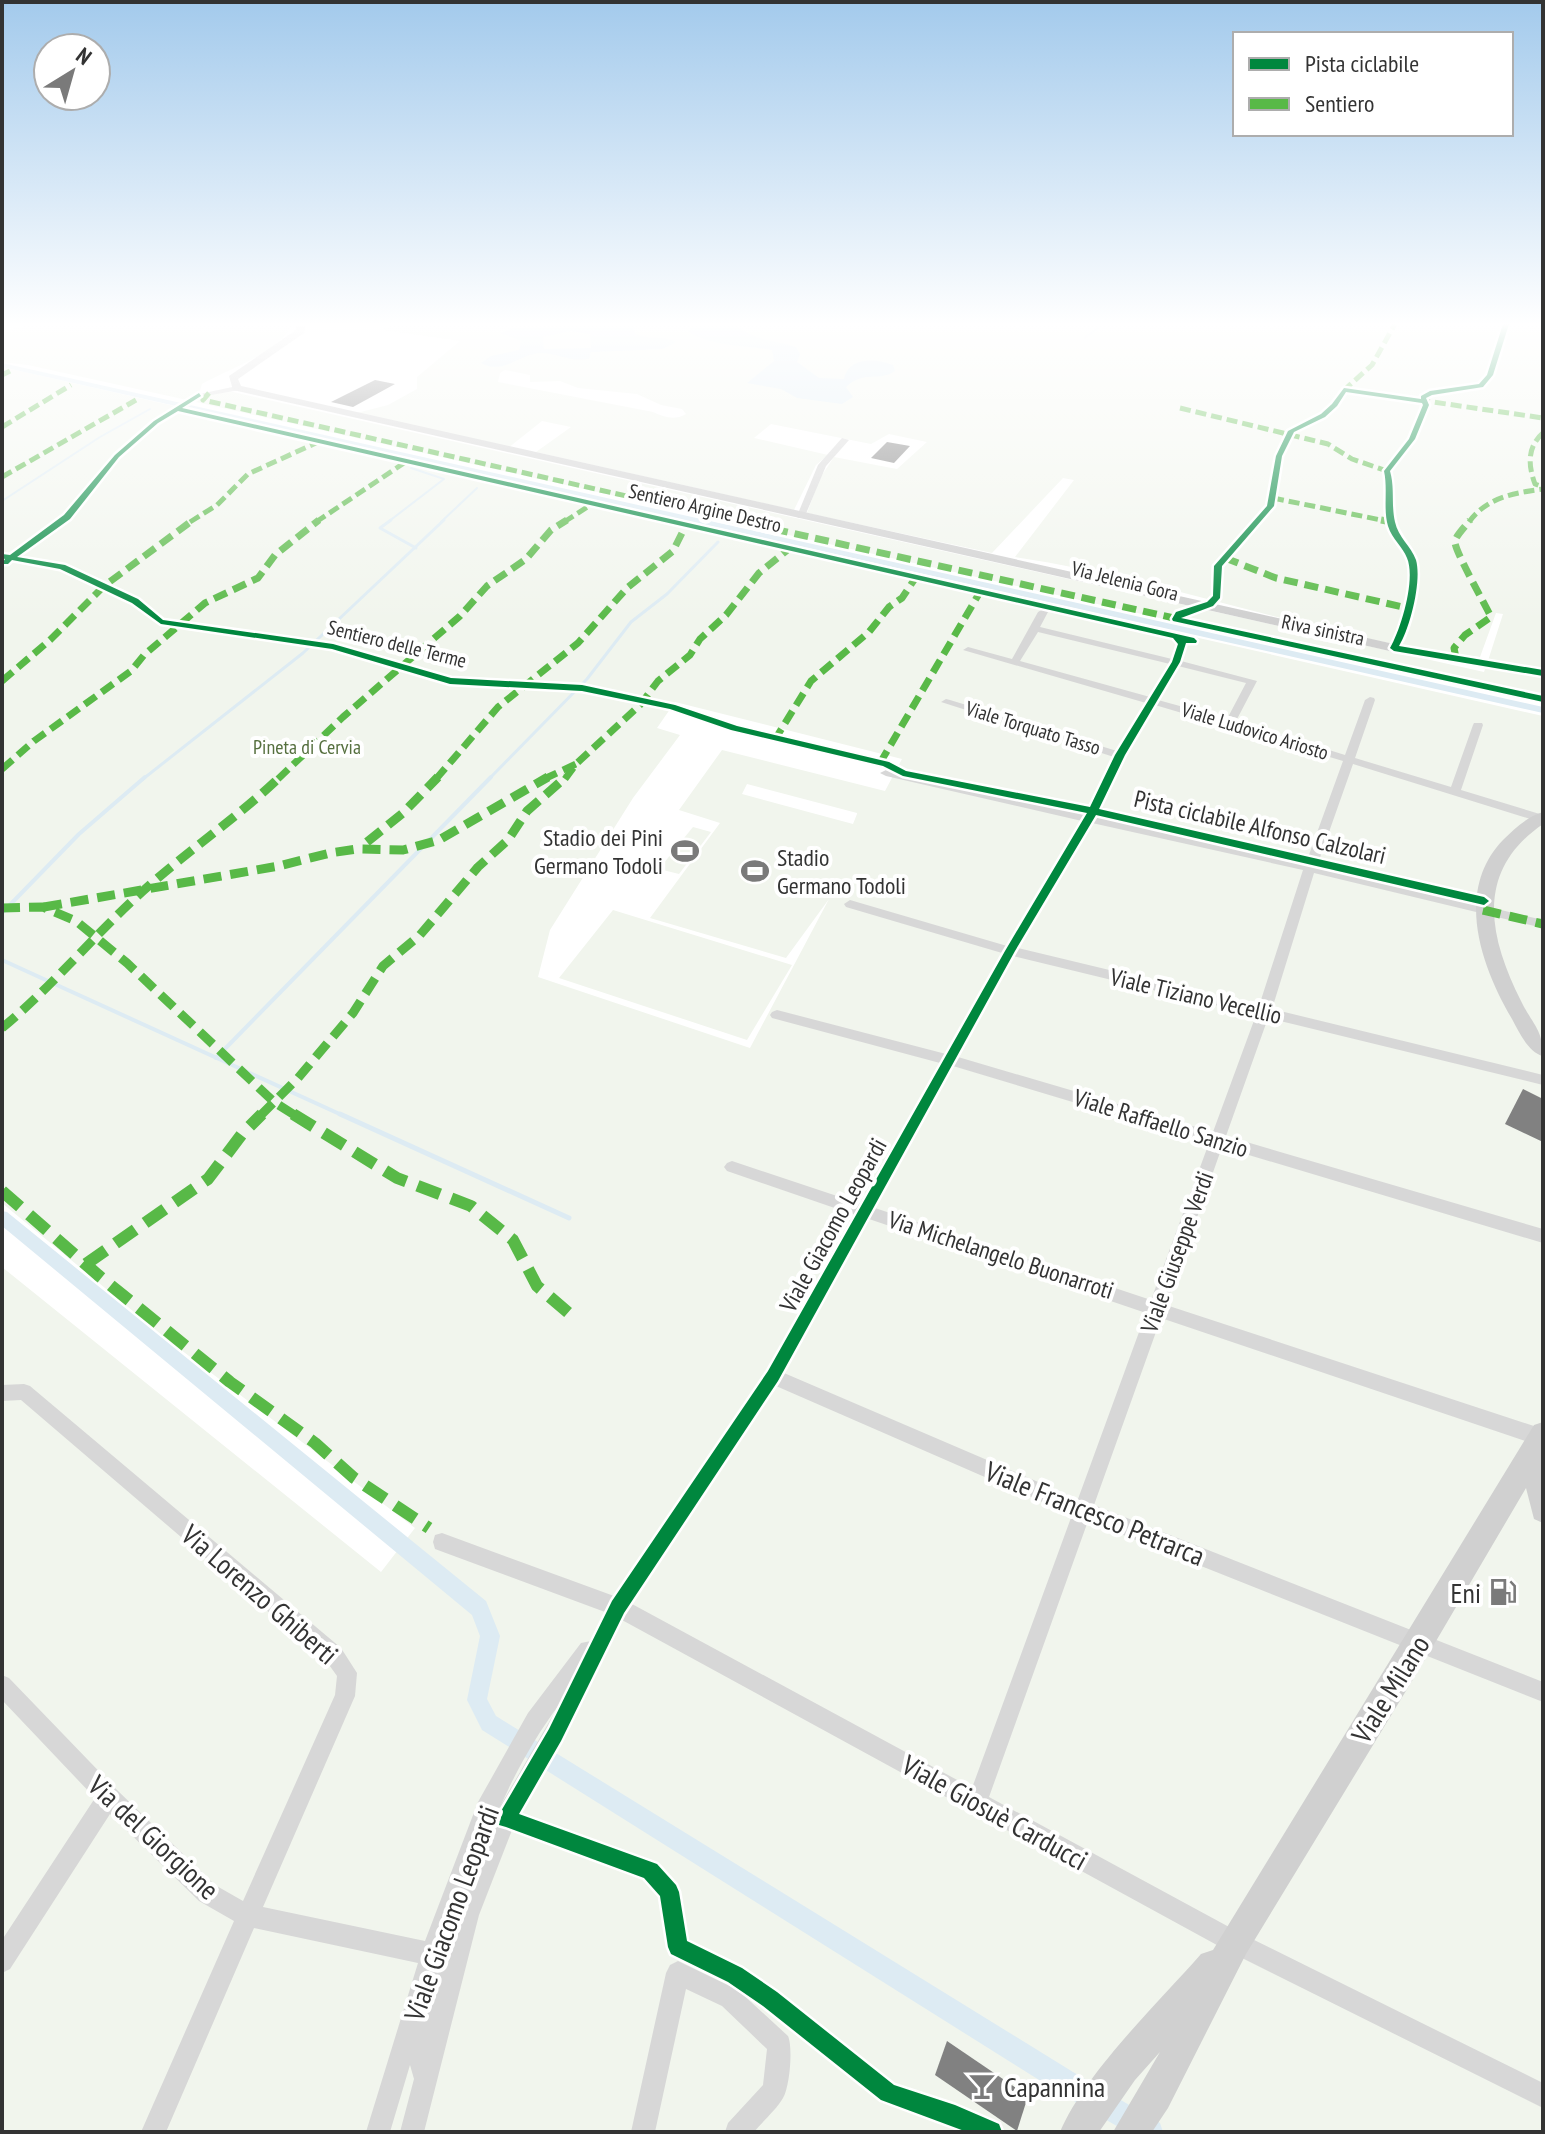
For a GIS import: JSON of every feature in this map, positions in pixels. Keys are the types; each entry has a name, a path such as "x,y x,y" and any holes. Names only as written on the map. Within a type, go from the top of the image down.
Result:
{"street":[{"name":"Via Jelenia Gora","path":"394,424 1298,627 1430,655 1543,673"},
{"path":"801,516 822,465 845,440"},
{"path":"1014,663 1043,612"},
{"path":"1035,629 1254,677 1230,723"},
{"name":"Viale Giacomo Leopardi","path":"378,2132 432,1954 486,1810 507,1767 535,1720 605,1627 773,1376 1010,951 1089,819 1120,755 1176,662 1182,643"},
{"name":"Viale Ludovico Ariosto","path":"968,650 1230,723 1542,818"},
{"name":"Via Jelenia Gora","path":"1430,655 1504,676 1543,682"},
{"name":"Viale Giuseppe Verdi","path":"977,1802 1264,1012 1310,868 1370,700"},
{"name":"Viale Torquato Tasso","path":"946,702 1120,755"},
{"path":"1455,791 1478,725"},
{"path":"886,773 1543,924"},
{"path":"1542,818 1505,844 1487,882 1483,910 1487,939 1502,983 1516,1011 1543,1049"},
{"name":"Viale Tiziano Vecellio","path":"850,904 1010,951 1543,1080"},
{"name":"Viale Raffaello Sanzio","path":"777,1015 949,1060 1543,1236"},
{"name":"Via Michelangelo Buonarroti","path":"732,1167 1157,1306 1540,1441"},
{"name":"Viale Francesco Petrarca","path":"773,1376 1083,1510 1543,1692"},
{"name":"Via Lorenzo Ghiberti","path":"2,1393 24,1392 334,1655 347,1673 345,1696 246,1915"},
{"path":"1540,1441 1542,1507"},
{"name":"Viale Milano","path":"1131,2132 1156,2096 1234,1942 1540,1441"},
{"path":"1509,1491 1527,1491 1542,1507"},
{"name":"Viale Giosuè Carducci","path":"442,1542 618,1607 1234,1942 1543,2096"},
{"name":"Viale Giacomo Leopardi","path":"415,2123 468,1915 506,1818 555,1735 605,1627"},
{"name":"Via del Giorgione","path":"2,1685 108,1797 207,1893 246,1915 432,1954"},
{"path":"2,1961 108,1797"},
{"path":"153,2132 246,1915"},
{"path":"415,2123 424,2048 444,1978 432,1954 468,1915"},
{"name":"Viale Milano","path":"1080,2129 1123,2068 1234,1942"},
{"path":"643,2132 678,1973 730,1998 780,2044 774,2091 737,2132"}],"green space":[{"name":"Pineta di Cervia","path":"2,424 252,424 1543,716 1543,2132 2,2132 2,1267 381,1572 415,1528 168,1340 2,1203","holes":["675,702 902,759 885,791 722,750 679,810 720,823 650,918 786,958 829,899 750,1048 538,977 550,930 633,798 680,735 657,728","747,784 857,813 853,824 742,794"]},
{"path":"292,424 374,424 1484,672 1485,669 1452,660 1486,667 1503,614 1496,613 1480,657 1363,637 1132,580 1015,557 1074,480 1063,478 992,553 807,513 820,478 834,457 897,469 927,442 889,434 871,444 771,424 754,438 828,455 816,465 794,510 536,452 571,427 555,424 1543,424 1543,704"},
{"path":"403,424 539,424 508,448"},
{"name":"Stadio dei Pini Germano Todoli","path":"693,827 711,832 679,874 659,869"},
{"path":"613,910 792,965 747,1040 559,978"}],"building":[{"path":"887,442 910,446 894,463 871,458"},
{"path":"1523,1089 1543,1099 1543,1142 1505,1124"},
{"name":"Capannina","path":"947,2041 1028,2096 1017,2131 935,2075"}],"waterway":[{"path":"2,501 124,424"},
{"path":"264,424 1543,710"},
{"path":"388,522 444,479 411,468"},
{"path":"441,522 477,488"},
{"path":"391,520 380,528 415,547"},
{"path":"415,547 444,520"},
{"path":"489,779 587,679 631,622 667,594 718,542"},
{"path":"143,779 303,653 415,547"},
{"path":"2,913 79,834 145,777"},
{"path":"216,1058 491,777"},
{"path":"2,960 216,1058"},
{"path":"216,1058 344,1116"},
{"path":"340,1114 569,1218"},
{"path":"2,1217 479,1608 490,1636 477,1700 489,1723 1151,2132"}],"marked path":[{"path":"2,427 8,424"},
{"path":"2,477 95,424"},
{"path":"301,424 1174,618"},
{"path":"1244,424 1328,444 1352,459 1387,471"},
{"path":"1543,433 1531,450 1530,463 1535,484 1543,487"},
{"path":"2,681 50,640 104,586 217,505 248,474 318,442"},
{"path":"2,769 34,741 131,671 144,655 205,603 258,578 275,555 314,523 407,461"},
{"path":"1456,658 1454,648 1465,635 1491,617 1478,587 1455,551 1455,540 1480,507 1513,493 1543,489"},
{"path":"1273,498 1392,522"},
{"path":"2,1028 45,992 111,920 155,880 255,801 343,717 460,616 487,586 526,559 551,530 592,504"},
{"path":"367,842 403,813 454,761 498,707 578,643 627,588 673,551 686,525"},
{"path":"86,1264 208,1179 242,1134 298,1078 353,1013 383,966 420,935 478,867 508,840 527,811 561,784 576,764 640,705 658,681 690,655 700,639 726,615 759,573 790,548"},
{"path":"1225,558 1276,578 1407,608"},
{"path":"774,741 811,681 869,632 889,607 902,598 916,577"},
{"path":"880,763 980,592"},
{"path":"44,907 279,866 330,853 357,849 403,850 439,840 563,768 576,764"},
{"path":"2,908 43,907 76,921 127,963 274,1102 397,1178 471,1206 501,1228 513,1240 537,1286 571,1315"},
{"path":"1483,910 1543,924"},
{"path":"2,1191 98,1275 230,1382 315,1443 354,1478 429,1528"}],"cycle path":[{"path":"5,562 67,517 117,456 154,424"},
{"name":"Sentiero Argine Destro","path":"241,424 1191,640"},
{"path":"1176,619 1179,614 1210,604 1217,596 1218,566 1270,506 1279,456 1291,431 1309,424"},
{"path":"1418,424 1412,439 1387,471 1392,526 1413,564 1408,608 1394,648 1543,673"},
{"name":"Sentiero delle Terme","path":"2,556 62,567 135,601 161,622 333,647 450,681 582,688 672,707 734,728 886,764 903,773 1093,811 1484,901"},
{"name":"Riva sinistra","path":"1176,619 1543,699"},
{"path":"991,2132 888,2093 770,1999 735,1975 678,1947 669,1892 650,1871 506,1818 555,1735 618,1607 773,1376 1010,951 1089,819 1120,755 1176,662 1182,643 1177,639 1193,641"}],"place":[{"name":"Stadio dei Pini Germano Todoli","path":"685,851"},
{"name":"Stadio Germano Todoli","path":"755,871"},
{"name":"Eni","path":"1503,1592"},
{"name":"Capannina","path":"982,2086"}]}
